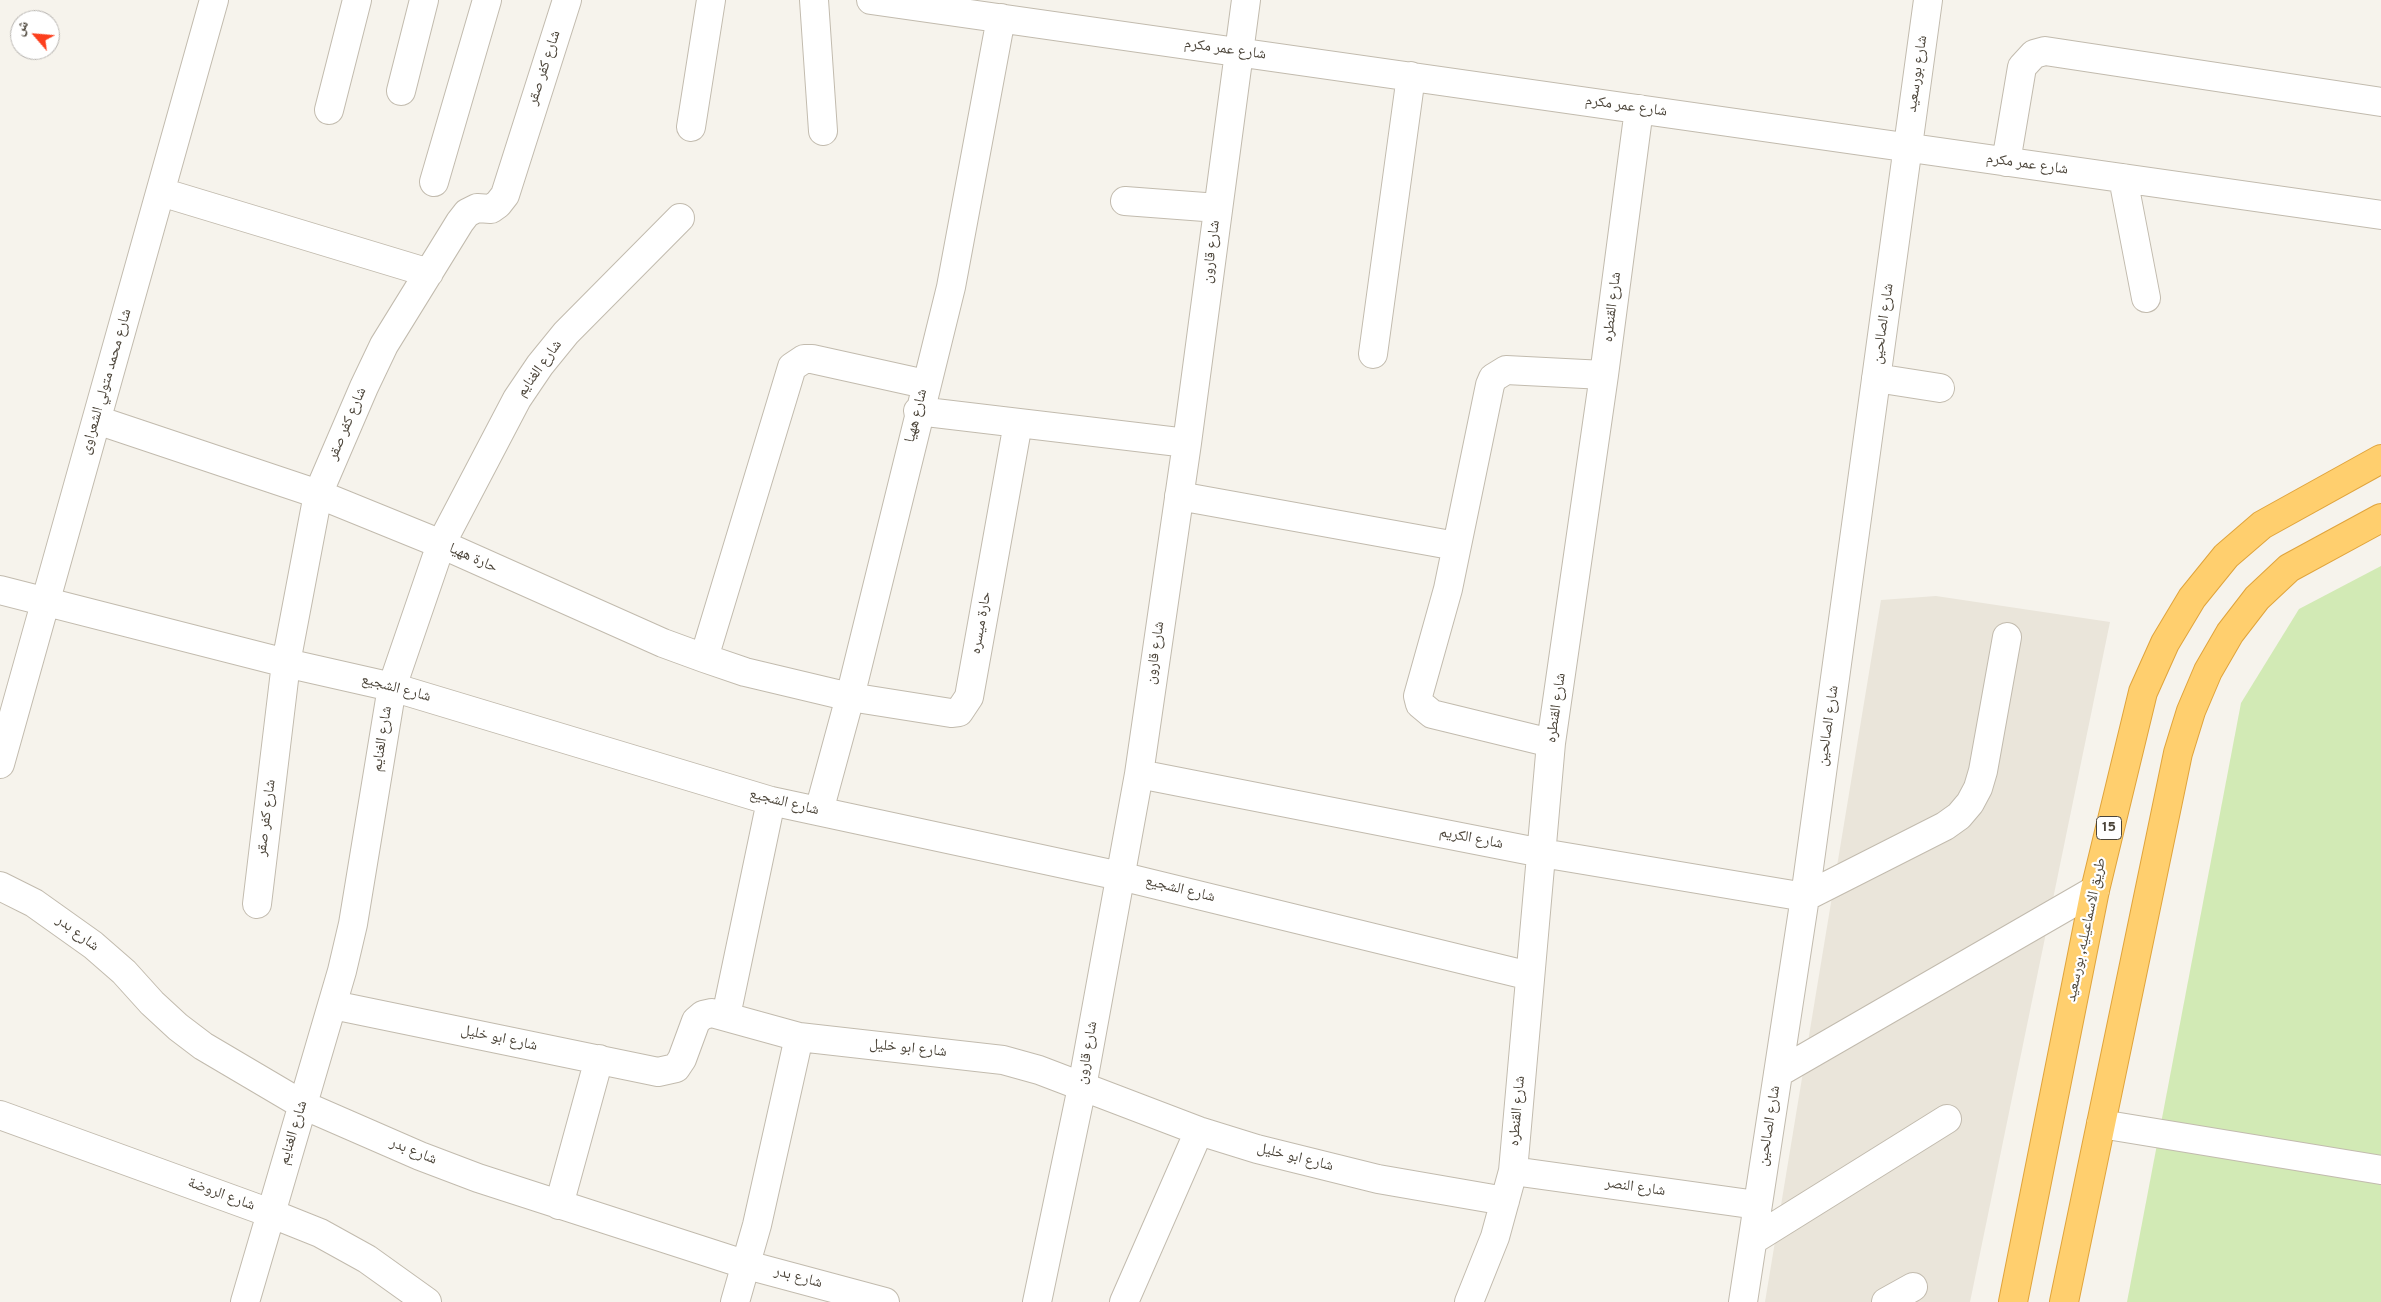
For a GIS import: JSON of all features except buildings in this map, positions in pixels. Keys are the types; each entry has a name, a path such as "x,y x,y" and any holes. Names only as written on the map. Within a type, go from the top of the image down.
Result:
{"highway":[{"name":"طريق الاسماعيليه, بورسعيد","path":"2013,1302 2095,890 2143,692 2164,643 2192,598 2226,556 2262,525 2381,459"},
{"path":"2064,1302 2178,754 2191,711 2208,671 2230,633 2257,598 2290,568 2381,518"}],"street":[{"name":"شارع محمد متولي الشعراوى","path":"0,764 214,0"},
{"path":"329,110 357,0"},
{"path":"401,91 424,0"},
{"path":"434,182 488,0"},
{"name":"شارع كفر صقر","path":"257,904 286,663 318,494 380,354 429,273 467,213 477,208 491,209 498,204 504,195 567,0"},
{"path":"691,127 711,0"},
{"path":"814,0 824,131"},
{"name":"شارع عمر مكرم","path":"871,0 2381,215"},
{"name":"شارع قارون","path":"1037,1302 1082,1087 1139,774 1187,443 1246,0"},
{"name":"شارع بورسعيد","path":"1908,148 1928,0"},
{"name":"شارع ههيا","path":"819,812 850,697 918,411 950,287 1001,18"},
{"path":"2006,162 2022,67 2034,54 2045,52 2381,102"},
{"path":"1373,354 1411,76"},
{"name":"شارع القنطره","path":"1469,1302 1489,1255 1513,1170 1551,743 1604,376 1639,109"},
{"name":"شارع الصالحين","path":"1743,1302 1806,897 1908,148"},
{"path":"2123,178 2146,298"},
{"path":"161,192 429,273"},
{"path":"1125,201 1218,208"},
{"name":"شارع الغنايم","path":"245,1302 270,1213 334,1005 353,924 392,686 441,544 517,399 540,365 566,334 680,218"},
{"path":"704,658 792,368 797,362 812,359 925,384"},
{"path":"1551,743 1432,714 1420,704 1418,696 1448,589 1490,384 1493,378 1506,370 1604,376"},
{"path":"1876,378 1940,388"},
{"path":"918,411 1187,443"},
{"name":"حارة ههيا","path":"96,420 318,494 441,544 663,643 745,672 850,697"},
{"name":"حارة ميسره","path":"850,697 951,713 959,712 965,706 969,697 1018,423"},
{"path":"1179,496 1456,546"},
{"name":"شارع الشجيع","path":"0,590 286,663 392,686 772,801 1120,876 1530,976"},
{"path":"1806,897 1945,826 1959,816 1970,803 1978,788 1983,771 2007,637"},
{"name":"شارع الكريم","path":"1139,774 1542,853 1806,897"},
{"path":"726,1016 772,801"},
{"name":"شارع بدر","path":"0,886 34,903 93,945 124,972 152,1004 178,1027 204,1046 303,1105 420,1156 478,1178 748,1264 885,1302"},
{"path":"1778,1073 2095,890"},
{"name":"شارع ابو خليل","path":"334,1005 658,1072 668,1072 676,1068 682,1059 696,1021 703,1015 712,1013 799,1037 1003,1060 1024,1065 1199,1131 1257,1149 1351,1172 1505,1201"},
{"path":"735,1302 748,1264 799,1037"},
{"path":"559,1205 599,1059"},
{"name":"شارع الروضة","path":"0,1115 320,1233 367,1259 428,1302"},
{"path":"1753,1240 1947,1119"},
{"path":"2101,1124 2381,1170"},
{"path":"1124,1302 1199,1131"},
{"name":"شارع النصر","path":"1513,1170 1758,1206"},
{"path":"1886,1302 1913,1286"}],"shaded area":[{"path":"1936,596 2110,622 1970,1302 1765,1302 1881,600"}],"green space":[{"path":"2381,566 2381,1302 2127,1302 2241,703 2299,609"}]}
